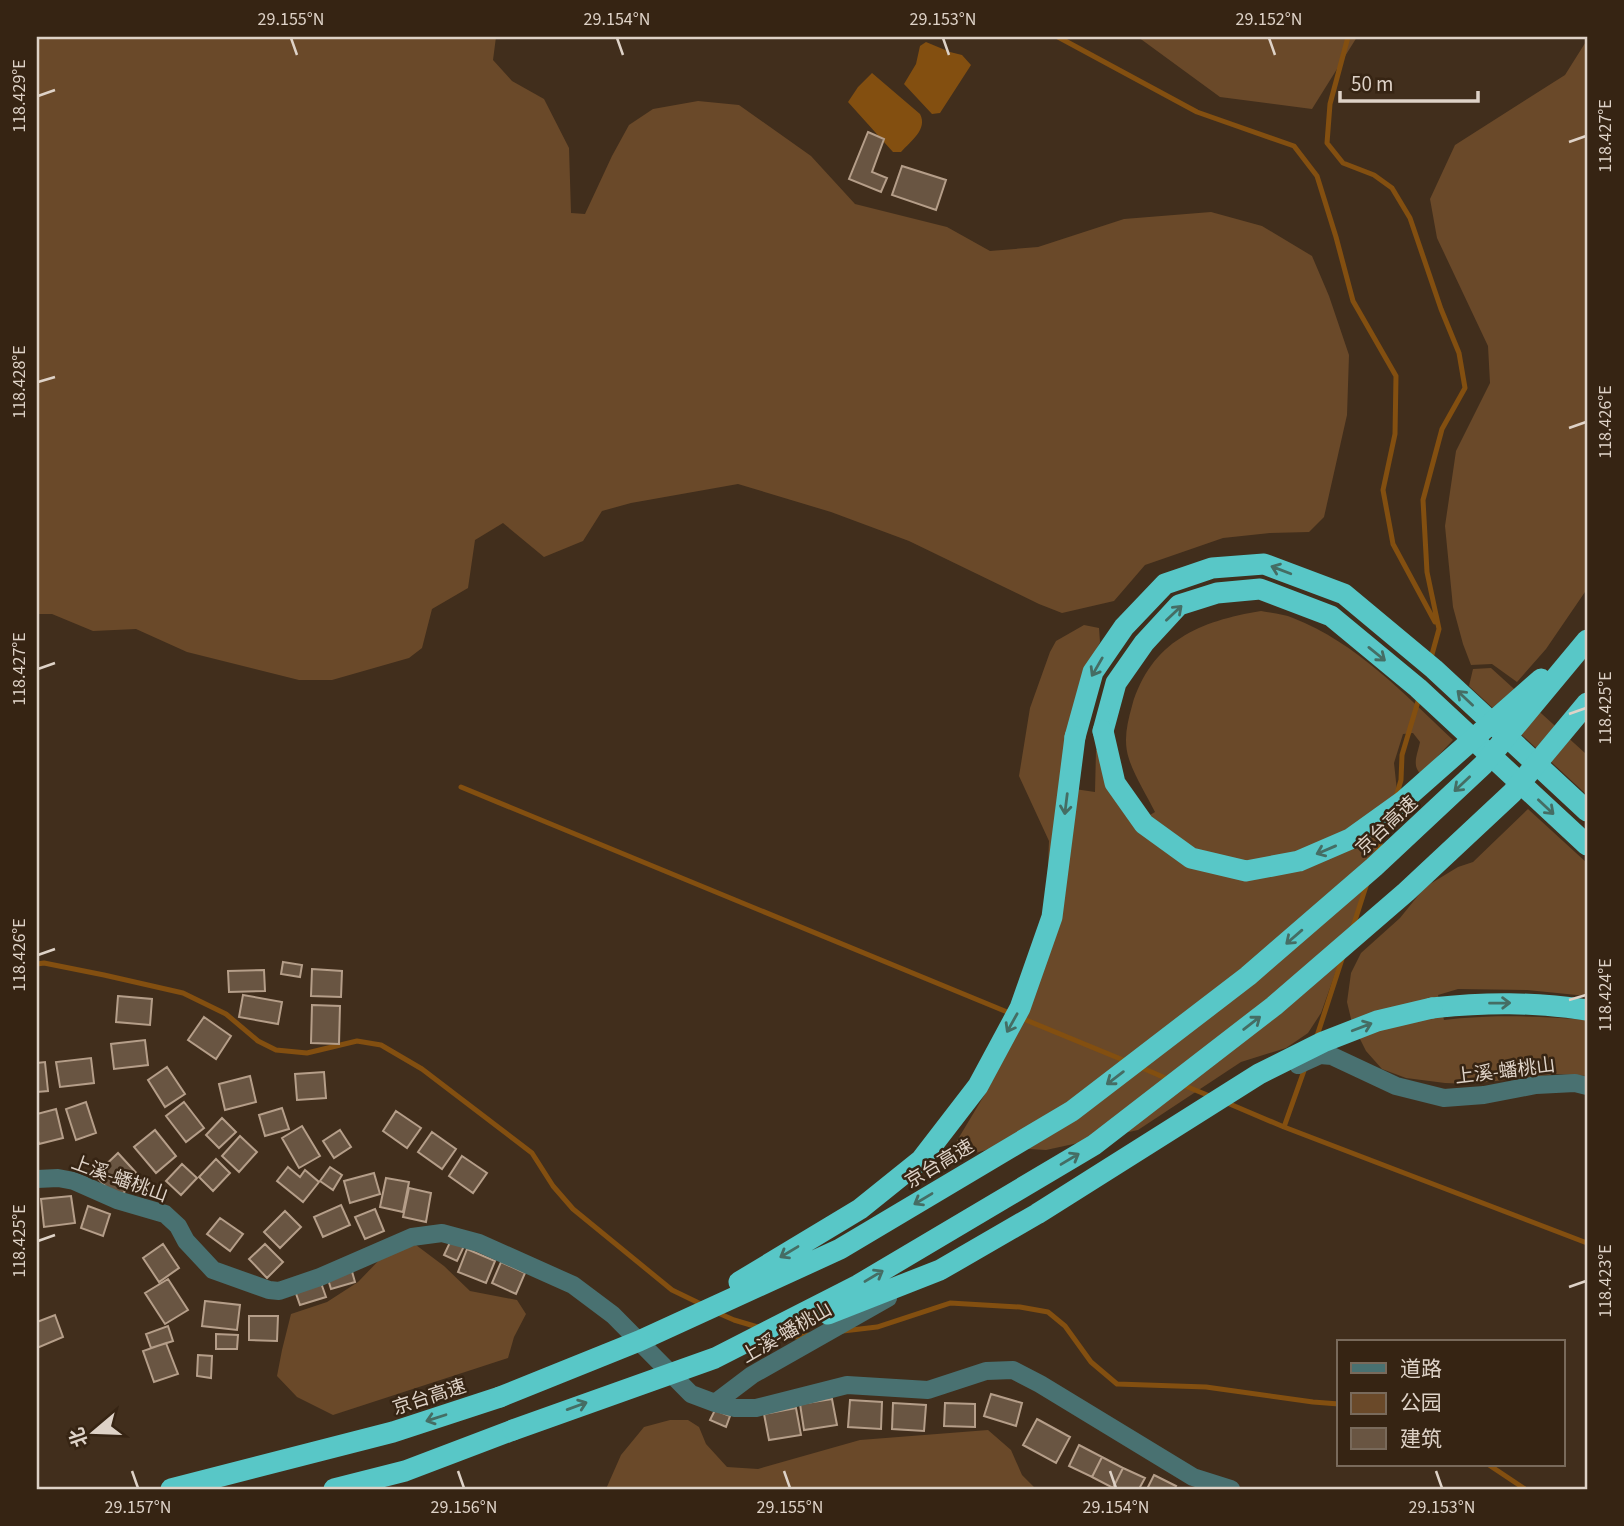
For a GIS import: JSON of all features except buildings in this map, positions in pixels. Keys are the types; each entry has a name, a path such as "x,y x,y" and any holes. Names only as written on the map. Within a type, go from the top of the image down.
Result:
{"highway":[{"path":"639,1341 860,1209 921,1160 978,1086 1020,1008 1052,917 1075,737 1093,672 1124,627 1166,584 1212,568 1264,564 1344,594 1434,669 1587,811"},
{"path":"1587,639 1403,801 1350,839 1300,861 1246,871 1191,859 1144,824 1115,783 1103,732 1116,683 1144,643 1180,606 1217,593 1260,589 1331,616 1418,688 1587,845"},
{"name":"京台高速","path":"171,1489 393,1432 500,1397 639,1341 839,1249 1072,1111 1248,976 1374,867 1483,765 1587,639"},
{"path":"715,1358 858,1285 1094,1145 1273,1006 1406,892 1512,793 1587,703"},
{"path":"334,1489 405,1471 715,1358 940,1270 1037,1214 1259,1074 1323,1042 1377,1021 1432,1008 1476,1003 1517,1003 1587,1010"}],"street":[{"name":"上溪-蟠桃山","path":"37,1179 58,1178 74,1181 117,1200 165,1214 213,1270 269,1290 279,1291 320,1277 412,1237 442,1233 479,1243 573,1285 614,1315 691,1394 715,1403 752,1374 1146,1154 1255,1082 1320,1055 1342,1060 1396,1086 1444,1098 1536,1084 1575,1083 1587,1086"},
{"path":"715,1403 735,1408 755,1408 847,1385 928,1390 986,1371 1013,1370 1193,1477 1231,1489"}],"green space":[{"path":"37,37 496,37 493,60 512,81 544,99 569,148 571,213 585,214 629,125 653,109 698,101 739,105 811,156 855,204 947,227 990,251 1038,247 1124,219 1211,212 1262,226 1312,256 1349,355 1347,415 1324,517 1309,532 1223,538 1145,565 1114,601 1062,613 909,541 831,512 738,484 631,503 602,511 583,541 544,557 503,523 475,540 468,588 432,609 422,648 409,658 332,680 299,680 187,652 136,629 93,631 52,614 37,614"},
{"path":"1138,37 1357,37 1312,109 1220,97"},
{"path":"1587,40 1587,589 1546,649 1517,682 1492,664 1471,665 1453,607 1445,526 1456,451 1490,383 1488,346 1437,238 1430,199 1455,145 1565,75"},
{"path":"1261,611 1293,618 1359,655 1453,740 1421,774 1416,767 1420,742 1413,733 1403,734 1394,763 1397,791 1380,848 1321,1013 1308,1033 1286,1048 1241,1062 1138,1130 1046,1150 996,1147 972,1154 951,1166 946,1159 985,1094 1046,915 1049,841 1019,776 1030,708 1056,641 1084,625 1099,628 1100,642 1077,693 1061,787 1095,792 1096,750 1100,750 1135,824 1155,812 1134,772 1126,746 1126,732 1140,684 1165,650 1181,638 1218,621"},
{"path":"1491,668 1585,753 1587,751 1587,795 1469,686 1473,669"},
{"path":"1528,809 1587,863 1587,996 1527,990 1458,989 1438,995 1444,1020 1516,1016 1587,1020 1587,1076 1557,1074 1470,1084 1406,1078 1382,1069 1366,1051 1352,1023 1347,1002 1351,973 1361,953 1400,918 1425,887 1458,867 1473,862"},
{"path":"416,1245 444,1266 470,1291 517,1300 526,1314 514,1337 508,1358 333,1415 297,1397 277,1376 291,1314 327,1302 358,1282 384,1255"},
{"path":"670,1420 688,1420 699,1427 706,1444 727,1467 758,1469 860,1440 988,1430 1011,1450 1022,1475 1036,1489 606,1489 621,1455 644,1427"}],"shaded area":[{"path":"926,42 962,55 971,65 940,113 932,114 904,84 916,64 920,46"},
{"path":"872,73 920,114 922,119 920,130 901,152 893,152 848,102"}],"waterway":[{"path":"1058,37 1197,112 1294,146 1317,176 1353,301 1396,376 1395,434 1383,490 1393,544 1435,622"},
{"path":"1348,37 1330,104 1327,143 1343,163 1374,175 1392,188 1410,218 1459,353 1465,388 1442,429 1423,500 1427,572 1439,629 1431,658"},
{"path":"1396,797 1401,780 1402,755 1419,698"},
{"path":"461,787 1012,1014"},
{"path":"1377,853 1388,819"},
{"path":"1352,930 1367,883"},
{"path":"1316,1039 1343,956"},
{"path":"37,964 44,963 183,993 226,1014 258,1041 276,1050 307,1053 357,1041 381,1045 422,1069 532,1153 553,1186 573,1209 672,1290 703,1305"},
{"path":"1021,1018 1128,1062"},
{"path":"1284,1127 1306,1065"},
{"path":"1140,1067 1170,1080"},
{"path":"1183,1085 1212,1097"},
{"path":"1225,1102 1587,1243"},
{"path":"843,1331 877,1327 950,1303 1020,1307 1048,1312 1065,1326 1091,1362 1117,1384 1206,1387 1337,1404"},
{"path":"718,1313 761,1328"},
{"path":"781,1333 796,1337 809,1335"},
{"path":"1490,1466 1525,1489"}]}
